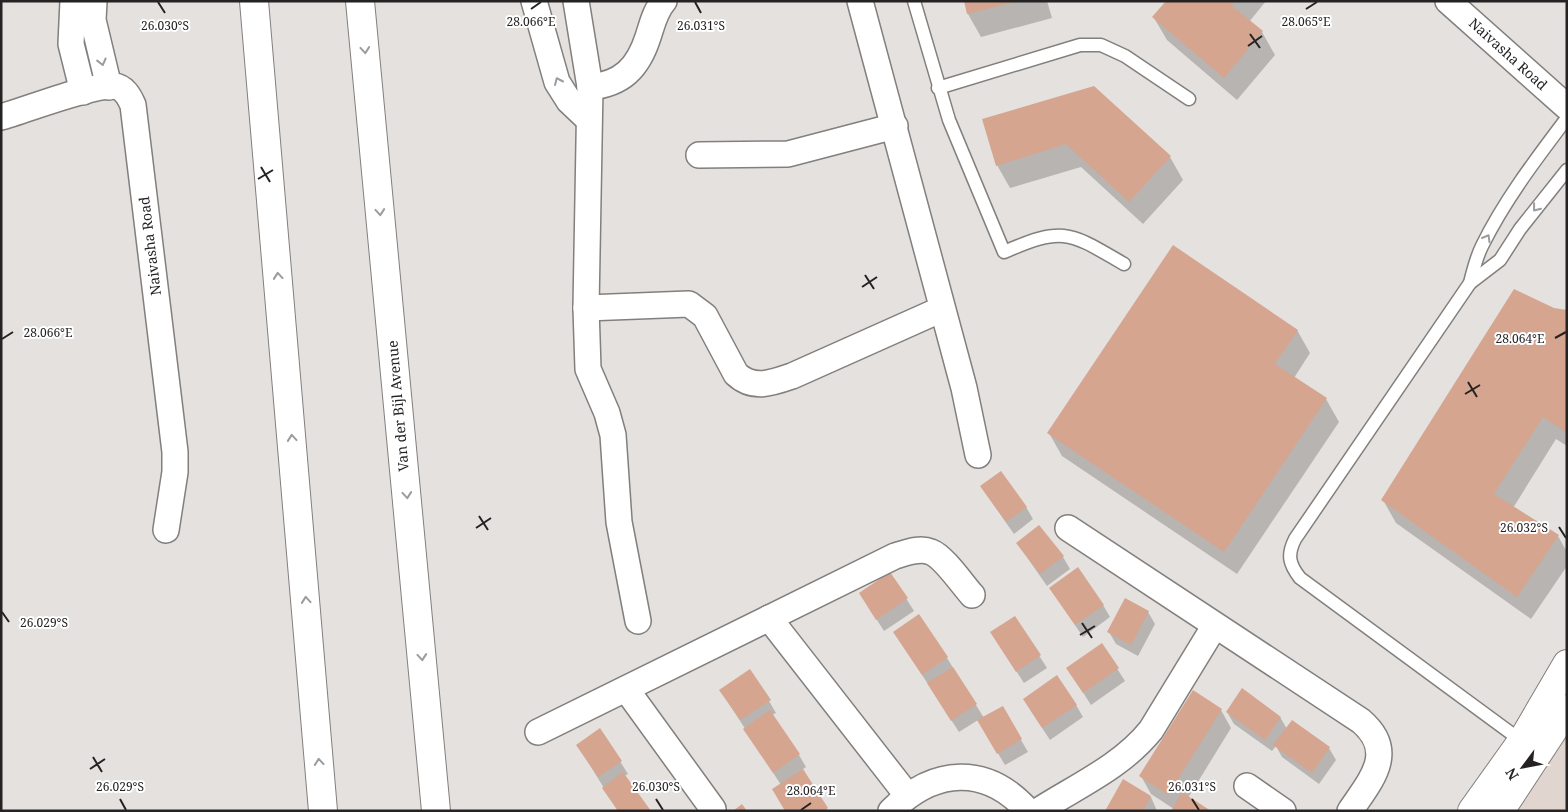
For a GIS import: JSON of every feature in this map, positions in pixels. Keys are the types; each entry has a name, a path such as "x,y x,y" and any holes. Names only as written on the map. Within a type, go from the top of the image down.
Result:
{"main road":[{"path":"254,1 323,811"},
{"name":"Van der Bijl Avenue","path":"360,1 436,811"},
{"path":"1500,811 1531,748 1567,664"},
{"path":"1472,811 1567,709"}],"street":[{"path":"73,1 71,44 83,92"},
{"path":"1,117 83,92 109,87 93,20 94,1"},
{"path":"534,1 557,82 569,101 588,119"},
{"path":"576,1 590,87 586,308 588,369 607,413 613,435 619,522 638,621"},
{"path":"590,87 612,84 635,65 647,39 652,21 664,1"},
{"path":"860,1 895,126 978,455"},
{"name":"Naivasha Road","path":"1448,1 1567,107"},
{"name":"Naivasha Road","path":"109,87 113,86 123,90 130,99 133,110 175,452 175,472 166,530"},
{"path":"699,155 788,154 895,126"},
{"path":"586,308 689,304 705,316 736,374 743,380 756,384 768,384 792,376 942,309"},
{"path":"1068,528 1214,626 1361,721 1373,731 1380,760 1373,777 1350,811"},
{"path":"538,732 896,556 921,550 931,552 940,558 972,595"},
{"path":"769,618 899,803 928,783 951,778 974,778 996,785 1016,798 1028,811"},
{"path":"1038,811 1117,763 1138,746 1151,730 1214,626"},
{"path":"626,689 713,809"},
{"path":"1247,786 1283,811"}],"lane":[{"path":"914,1 938,88 1004,252 1038,238 1053,235 1072,236 1124,264"},
{"path":"938,88 1080,45 1101,46 1125,56 1189,99"},
{"path":"1531,748 1300,578 1290,564 1289,556 1296,539 1470,283 1481,248 1531,166 1567,118"},
{"path":"1470,283 1500,260 1520,229 1567,170"}],"shaded area":[{"path":"1567,707 1567,811 1508,811"}],"building":[{"path":"964,1 1015,1 1015,2 967,14"},
{"path":"1166,1 1234,1 1231,5 1263,31 1224,78 1152,17"},
{"path":"1094,86 1171,156 1129,202 1066,144 996,166 982,119"},
{"path":"1173,245 1298,330 1275,364 1327,398 1224,552 1047,433"},
{"path":"1514,289 1554,308 1567,310 1567,433 1543,417 1494,494 1559,535 1517,597 1381,500"},
{"path":"1001,471 1027,507 1006,522 980,486"},
{"path":"1039,525 1064,556 1040,574 1016,543"},
{"path":"1078,567 1104,605 1075,625 1049,588"},
{"path":"890,572 908,598 876,620 859,593"},
{"path":"1125,598 1149,611 1131,645 1107,632"},
{"path":"919,614 948,657 922,675 893,632"},
{"path":"1015,616 1041,655 1016,672 990,632"},
{"path":"1102,643 1119,668 1083,693 1066,668"},
{"path":"953,667 977,704 951,721 927,683"},
{"path":"750,669 771,700 740,720 719,690"},
{"path":"1057,675 1077,705 1042,728 1023,699"},
{"path":"1242,688 1281,717 1265,740 1226,712"},
{"path":"1193,690 1222,709 1168,795 1139,776"},
{"path":"1003,706 1022,739 997,754 977,720"},
{"path":"770,710 800,754 773,773 743,729"},
{"path":"1292,720 1330,747 1312,773 1273,745"},
{"path":"600,728 622,761 598,777 576,745"},
{"path":"803,769 828,808 824,811 785,811 772,789"},
{"path":"623,772 651,811 618,811 602,788"},
{"path":"1123,779 1151,796 1143,811 1105,811"},
{"path":"1182,792 1211,811 1171,811"},
{"path":"742,804 747,811 733,811"}]}
